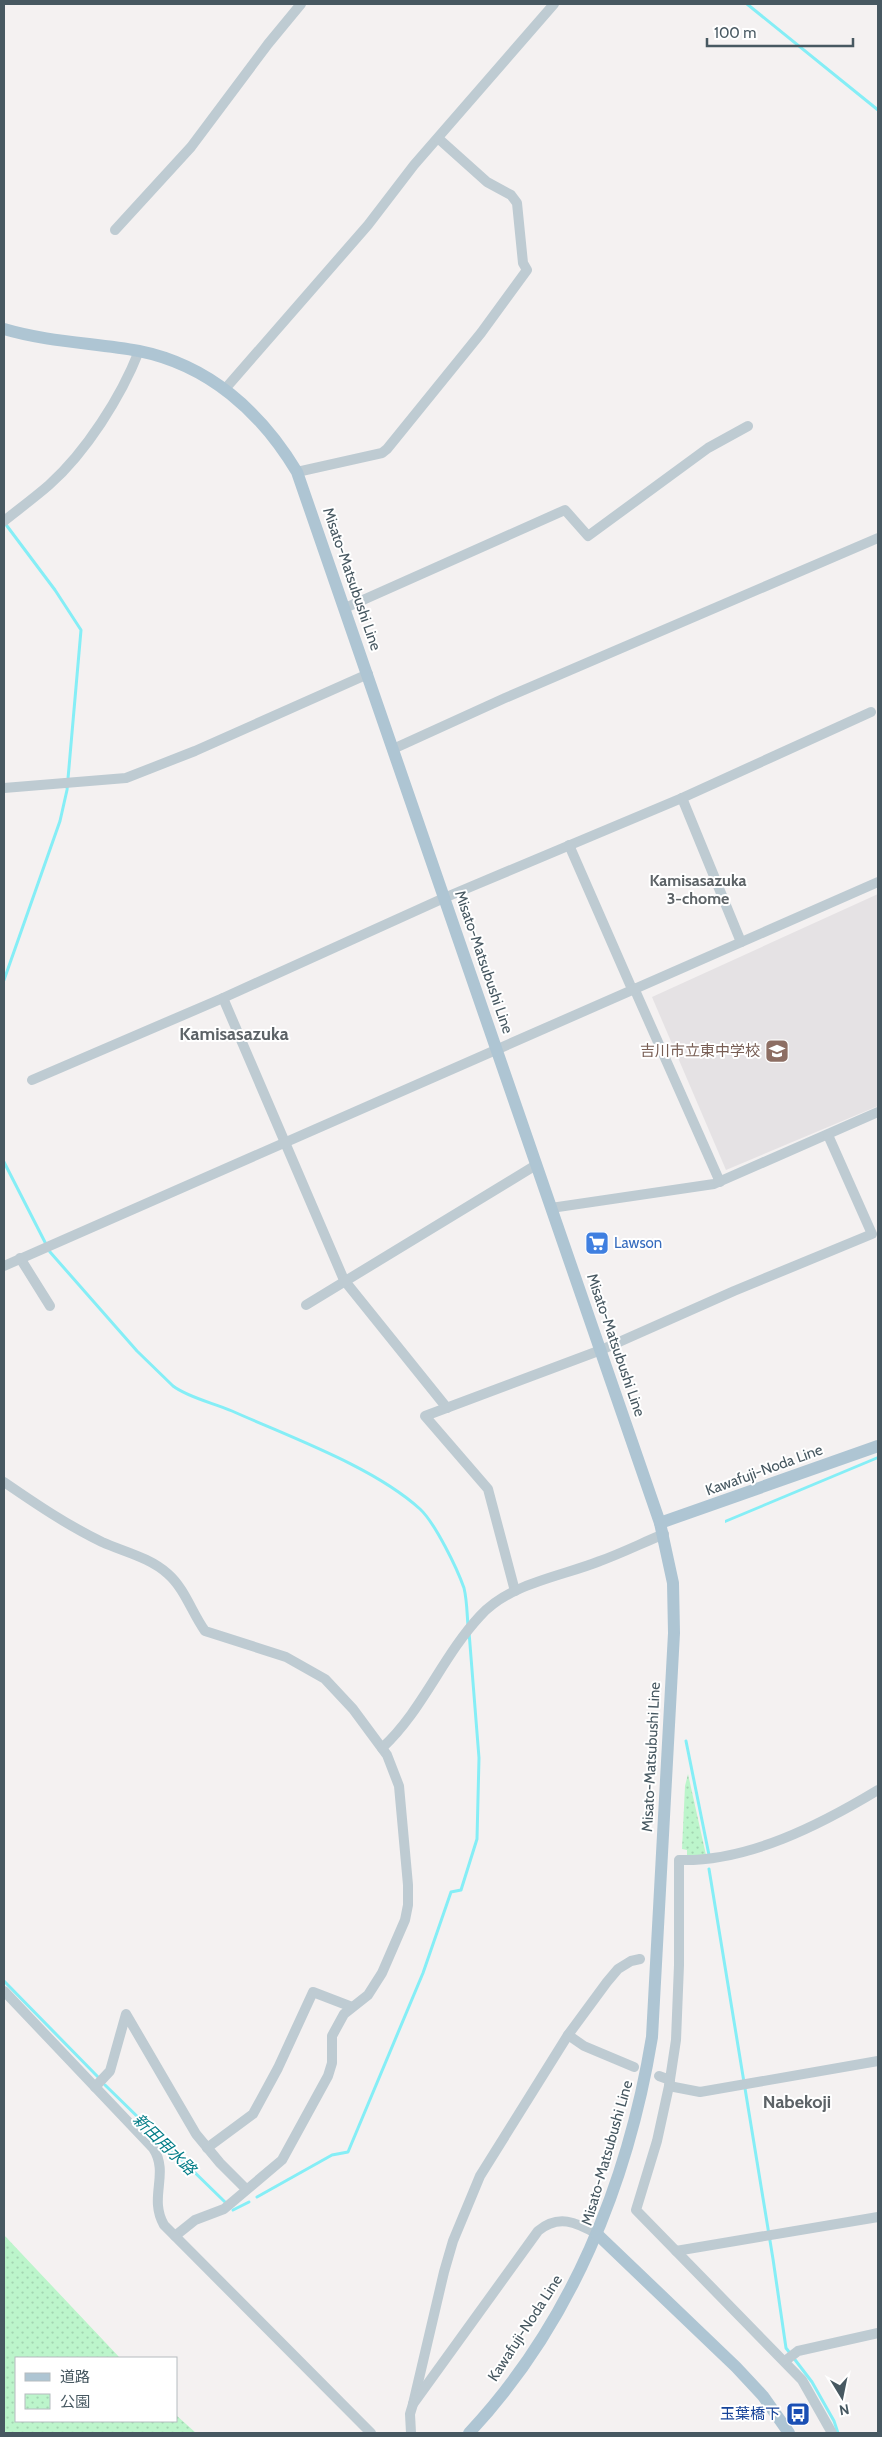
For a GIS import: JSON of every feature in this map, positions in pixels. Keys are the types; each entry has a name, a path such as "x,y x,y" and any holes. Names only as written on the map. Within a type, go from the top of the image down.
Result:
{"main road":[{"name":"Misato-Matsubushi Line","path":"4,329 26,335 139,351 174,362 225,389 261,421 276,438 297,472 662,1529 675,1601 652,2037 644,2086 632,2136 598,2234 736,2367 762,2396 789,2433"},
{"name":"Kawafuji-Noda Line","path":"662,1529 878,1446"},
{"name":"Kawafuji-Noda Line","path":"469,2433 520,2371 546,2332 579,2274 598,2234"}],"street":[{"path":"115,230 191,147 268,44 302,4"},
{"path":"225,389 368,225 414,165 439,139 554,4"},
{"path":"297,472 382,453 387,449 482,333 527,270 523,263 517,203 511,195 487,182 439,139"},
{"path":"4,521 50,484 70,462 116,400 139,351"},
{"path":"345,608 565,510 588,536 708,448 748,426"},
{"path":"393,749 514,694 878,538"},
{"path":"4,788 126,778 195,752 368,674"},
{"path":"32,1080 223,998 444,898 682,798 871,712"},
{"path":"682,798 741,942"},
{"path":"570,845 720,1182"},
{"path":"4,1266 878,882"},
{"path":"223,998 344,1280 447,1408"},
{"path":"551,1208 700,1187 720,1182 878,1112"},
{"path":"515,1590 488,1489 425,1416 601,1350 734,1291 872,1234 828,1135"},
{"path":"306,1305 344,1280 536,1165"},
{"path":"20,1258 50,1306"},
{"path":"4,1482 57,1518 102,1542 150,1561 166,1572 176,1584 205,1631 286,1657 325,1679 353,1709 389,1758 399,1786 408,1906 394,1950 382,1974 368,1995 344,2014 332,2036 332,2063 328,2076 286,2155 274,2168 246,2189 224,2209 195,2220 176,2236"},
{"path":"382,1748 400,1731 412,1716 465,1635 480,1616 497,1601 515,1590 600,1561 662,1529"},
{"path":"832,2433 820,2408 802,2380 636,2210 657,2141 670,2083 676,2040 679,1860 718,1859 805,1830 831,1818 878,1790"},
{"path":"411,2433 409,2422 444,2272 474,2191 507,2131 568,2035 618,1969 631,1961 640,1959"},
{"path":"4,1991 157,2155 161,2171 157,2198 158,2214 176,2236 372,2433"},
{"path":"207,2148 253,2114 278,2068 313,1992 352,2008"},
{"path":"95,2087 110,2071 126,2014 196,2134 246,2189"},
{"path":"568,2035 584,2046 634,2067"},
{"path":"659,2076 670,2083 700,2092 878,2061"},
{"path":"676,2251 878,2217"},
{"path":"413,2404 538,2231 548,2223 566,2221 584,2226 598,2234"},
{"path":"785,2361 798,2351 878,2334"}],"shaded area":[{"name":"吉川市立東中学校","path":"878,894 878,1106 726,1170 652,997"}],"green space":[{"path":"688,1774 706,1855 687,1855 687,1850 682,1849 685,1786"},
{"path":"4,2235 119,2357 15,2357 15,2422 178,2422 178,2417 196,2433 4,2433"}],"water":[{"path":"878,1456 878,1459 725,1523 725,1520"}],"waterway":[{"path":"747,4 878,110"},
{"path":"4,522 55,590 81,630 67,790 60,821 4,980"},
{"path":"4,1162 50,1252 137,1351 173,1386 186,1394 232,1411 356,1466 401,1494 420,1509 439,1535 461,1579 466,1597 468,1626"},
{"path":"257,2197 332,2155 348,2152 423,1973 451,1892 461,1890 477,1839 479,1758 469,1632"},
{"path":"686,1741 709,1855"},
{"path":"709,1869 786,2348 812,2382 834,2421 838,2433"},
{"name":"新田用水路","path":"4,1981 98,2077"},
{"name":"新田用水路","path":"105,2085 225,2202"},
{"path":"233,2210 249,2202"}],"place":[{"name":"吉川市立東中学校","path":"777,1051"},
{"name":"Lawson","path":"597,1243"},
{"name":"玉葉橋下","path":"798,2414"}],"district":[{"name":"Kamisasazuka 3-chome","path":"698,889"},
{"name":"Kamisasazuka","path":"234,1034"},
{"name":"Nabekoji","path":"797,2102"}]}
